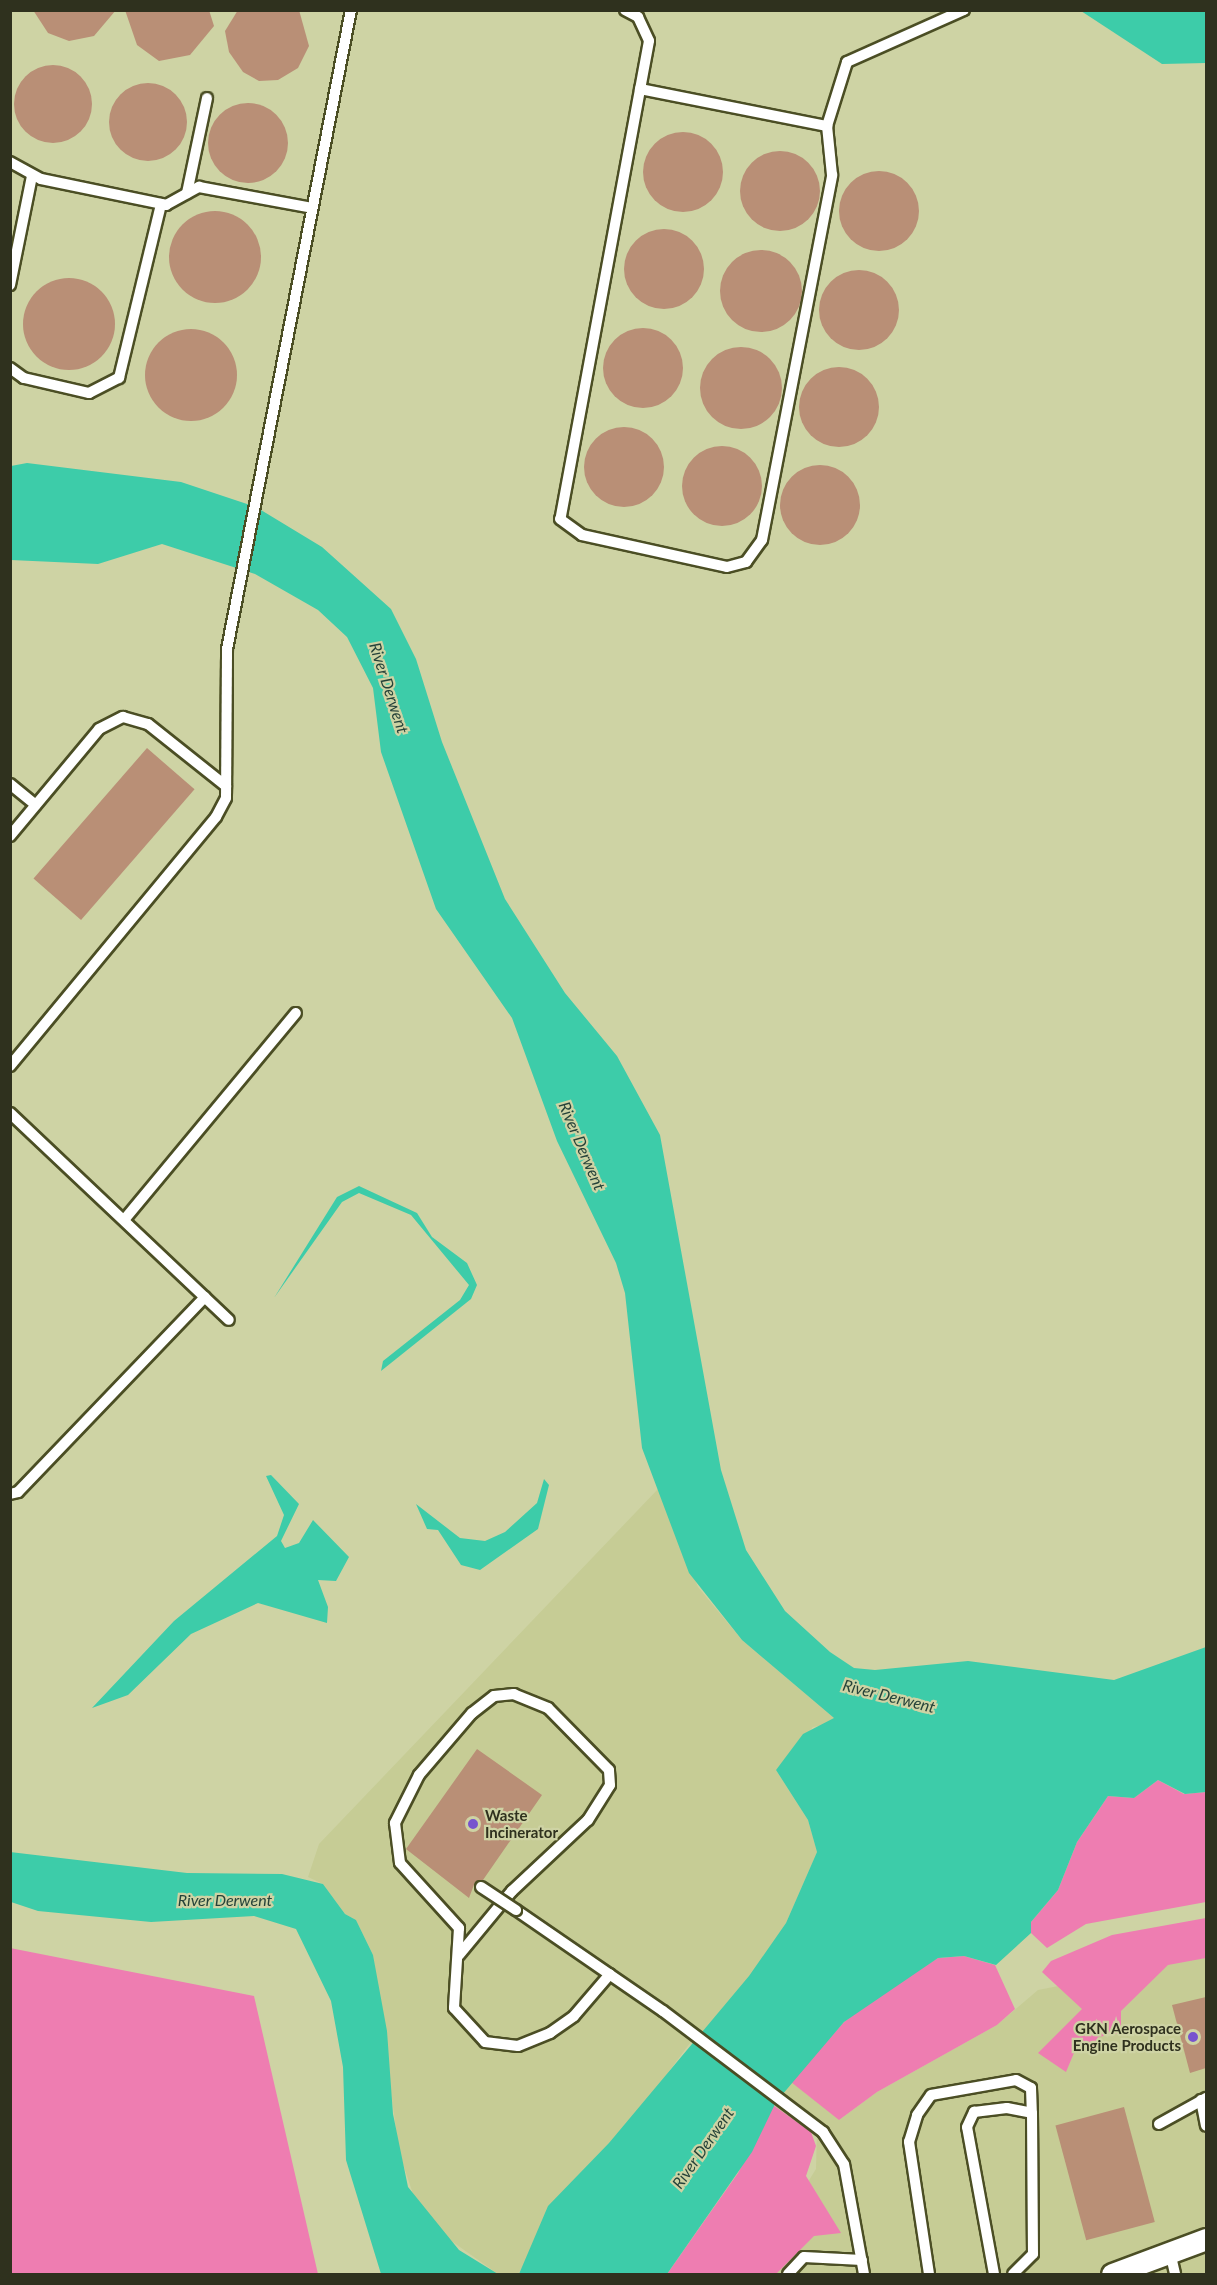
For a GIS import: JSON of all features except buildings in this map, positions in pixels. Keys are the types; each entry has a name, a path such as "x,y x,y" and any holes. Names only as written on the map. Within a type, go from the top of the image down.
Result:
{"street":[{"path":"1112,2274 1206,2239"}],"lane":[{"path":"10,1066 216,817 226,786 227,649 237,608 351,10"},
{"path":"625,10 638,17 649,41 560,519 582,535 727,567 746,562 762,540 832,175 826,126 853,57 964,10"},
{"path":"640,88 826,126"},
{"path":"187,193 207,98"},
{"path":"10,162 32,176 161,204 199,187 312,208"},
{"path":"10,285 32,176"},
{"path":"10,368 24,378 89,393 119,378 161,204"},
{"path":"10,836 99,729 123,717 148,724 226,786"},
{"path":"10,784 36,805"},
{"path":"124,1220 296,1013"},
{"path":"10,1113 230,1320"},
{"path":"10,1494 205,1297"},
{"path":"459,1955 512,1891 588,1820 610,1785 609,1770 548,1707 514,1694 494,1696 472,1713 419,1775 395,1823 400,1863 459,1928 459,1955 451,1987 454,2008 485,2042 518,2046 550,2033 574,2016 610,1974"},
{"path":"481,1887 663,2011 823,2132 844,2164 864,2274"},
{"path":"929,2274 909,2142 917,2115 931,2095 1016,2080 1031,2088 1033,2254 1013,2274"},
{"path":"1159,2124 1204,2099 1206,2126"},
{"path":"994,2274 967,2127 974,2112 1007,2108 1032,2113"},
{"path":"1170,2252 1175,2274"},
{"path":"788,2274 804,2257 862,2260"}],"shaded area":[{"path":"658,1489 698,1587 742,1640 834,1718 834,1723 813,1727 776,1770 808,1820 817,1852 786,1923 763,1958 839,2120 877,2092 997,2025 1038,1990 1206,1957 1206,2274 751,2274 816,2169 817,2131 693,2039 518,2274 498,2274 450,2240 414,2197 399,2152 373,1955 356,1920 345,1914 323,1884 308,1877 319,1844"},
{"path":"1158,1780 1184,1794 1206,1792 1206,1902 1086,1924 1047,1948 1031,1933 1031,1922 1058,1890 1077,1842 1108,1796 1134,1798"},
{"path":"1206,1918 1206,1958 1168,1965 1121,2011 1121,2033 1098,2037 1091,2052 1076,2048 1066,2072 1038,2053 1082,2009 1042,1972 1051,1961 1112,1935"},
{"path":"10,1948 254,1996 318,2274 11,2274"},
{"path":"964,1956 995,1965 1015,2009 997,2025 877,2092 839,2120 791,2082 844,2022 885,1991 938,1958"},
{"path":"773,2105 811,2132 816,2146 806,2176 841,2233 814,2236 776,2274 667,2274 738,2173"}],"water":[{"path":"1081,11 1206,11 1206,63 1162,64"},
{"name":"River Derwent","path":"27,463 181,482 256,507 322,547 391,609 416,659 442,742 505,899 565,993 617,1056 660,1135 721,1470 746,1550 785,1611 830,1652 854,1668 875,1670 968,1661 1114,1680 1206,1647 1206,1792 1185,1794 1158,1780 1134,1798 1108,1796 1077,1842 1058,1890 1031,1922 1031,1933 996,1965 964,1956 938,1958 844,2022 776,2102 752,2152 667,2274 519,2274 548,2206 609,2143 749,1976 786,1923 817,1852 808,1820 776,1770 803,1734 834,1718 742,1640 689,1573 642,1448 625,1293 616,1263 557,1141 512,1018 436,909 381,752 373,688 347,637 318,610 255,574 162,544 98,564 11,560 11,466"},
{"path":"359,1186 417,1213 432,1237 467,1263 477,1285 471,1299 381,1371 383,1361 460,1300 469,1285 411,1215 359,1193 342,1202 274,1298 337,1197"},
{"path":"271,1475 299,1504 281,1541 285,1548 299,1543 313,1520 349,1557 336,1581 318,1580 328,1607 327,1623 258,1603 191,1634 128,1695 92,1708 174,1621 277,1536 284,1515 266,1476"},
{"path":"544,1479 549,1485 538,1529 480,1570 461,1565 438,1530 427,1529 416,1504 460,1538 485,1541 505,1532 537,1503"},
{"name":"River Derwent","path":"10,1852 187,1873 282,1874 323,1884 345,1914 356,1920 373,1955 387,2031 393,2114 408,2187 459,2250 498,2274 381,2274 346,2160 343,2067 331,2001 296,1929 254,1916 151,1922 38,1911 11,1902"}],"place":[{"name":"Waste Incinerator","path":"473,1824"},
{"name":"GKN Aerospace Engine Products","path":"1193,2037"}]}
